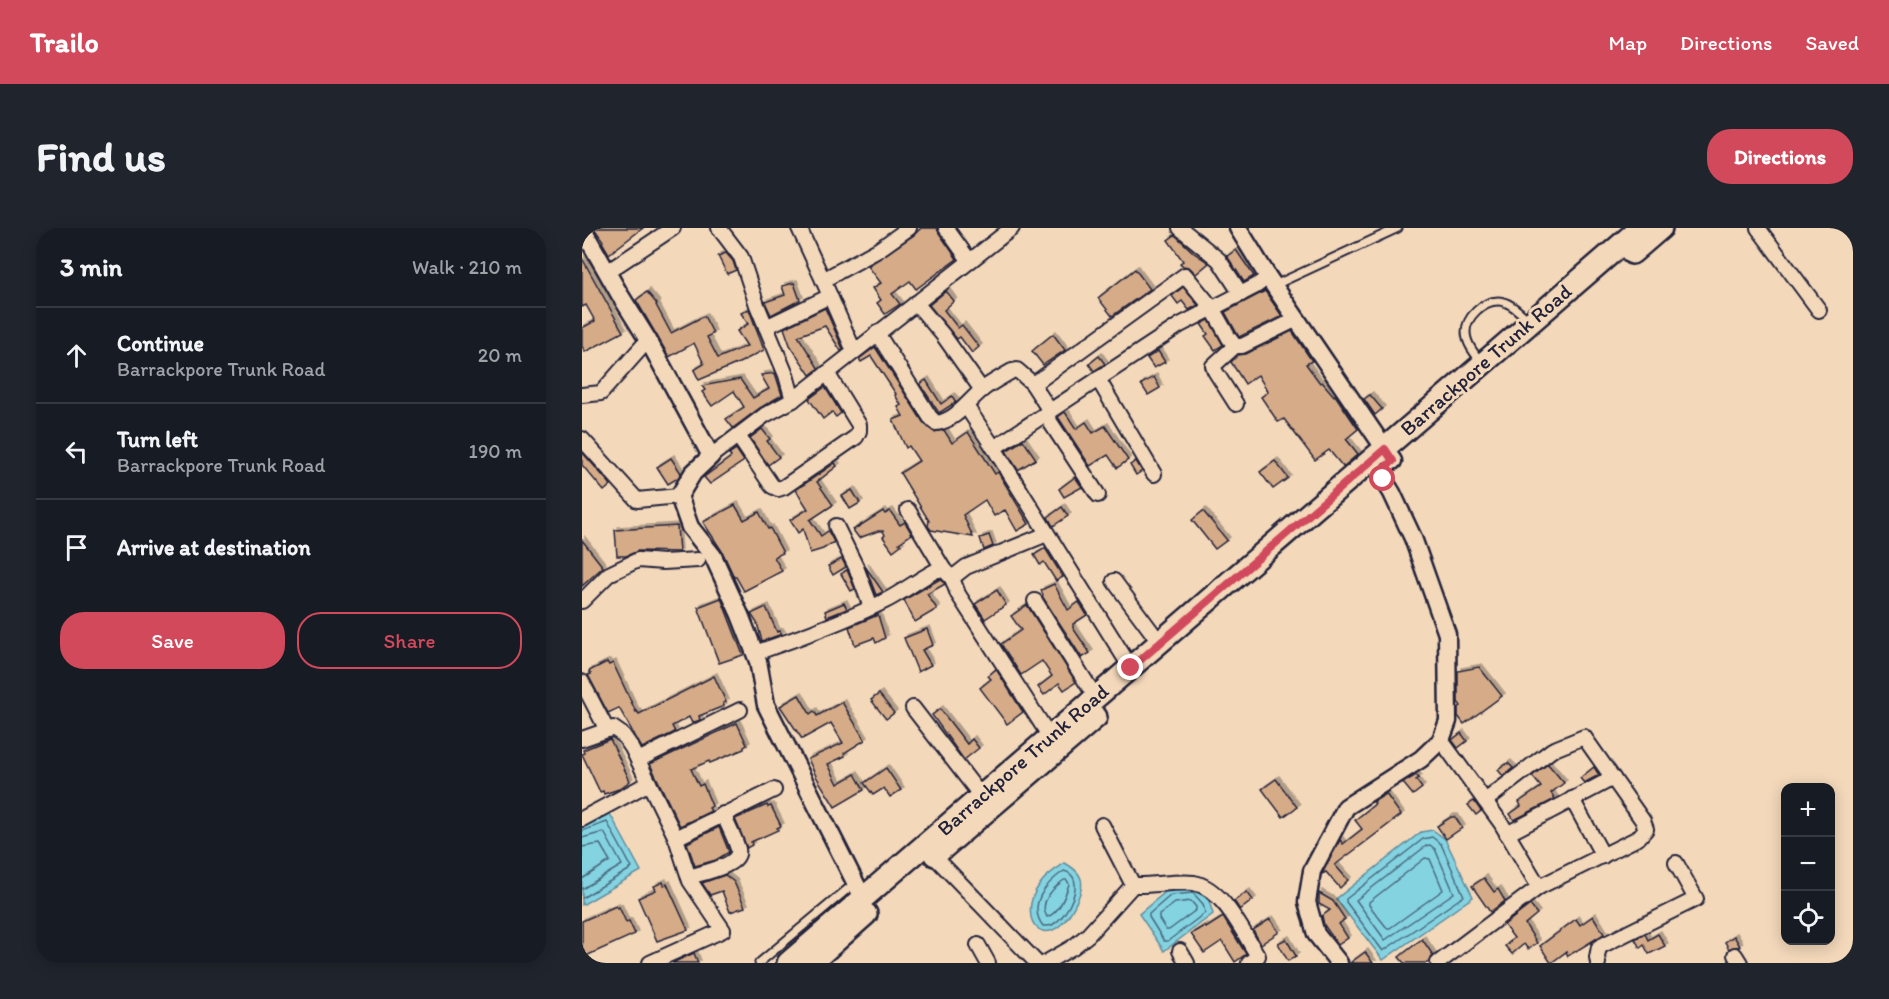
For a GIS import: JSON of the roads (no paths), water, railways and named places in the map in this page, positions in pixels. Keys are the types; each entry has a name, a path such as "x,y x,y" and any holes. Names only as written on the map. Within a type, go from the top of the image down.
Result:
{"main road":[{"name":"Barrackpore Trunk Road","path":"788,963 860,890 981,796 1160,643 1386,460 1482,364 1640,228"},
{"name":"Barrackpore Trunk Road","path":"811,963 1386,460 1661,228"}],"street":[{"path":"582,228 648,340 711,456"},
{"path":"607,272 673,228"},
{"path":"719,228 741,257 786,375 793,400"},
{"path":"799,228 854,351"},
{"path":"823,280 878,250 909,228"},
{"path":"946,228 969,260"},
{"path":"679,496 693,473 711,456 765,415 793,400 1012,228"},
{"path":"1180,228 1219,260 1241,294"},
{"path":"1238,228 1386,460 1392,493 1413,538 1446,634 1448,732 1485,801 1539,887"},
{"path":"1758,228 1819,310"},
{"path":"1032,383 1053,371 1185,276 1212,308 1235,346"},
{"path":"994,448 1180,325 1271,281"},
{"path":"766,327 830,296"},
{"path":"916,303 943,335 982,390"},
{"path":"1236,404 1213,366 1235,346 1242,346 1297,319"},
{"path":"877,333 936,423 943,422 966,406 982,390 1017,370 1032,383 1098,495"},
{"path":"582,395 601,393 648,340"},
{"path":"738,436 772,486 778,489 784,488 856,437 859,431 859,425 827,373"},
{"path":"1098,379 1154,474"},
{"path":"966,406 1031,504 1047,534 1131,668"},
{"path":"582,439 637,500 679,496"},
{"path":"679,496 690,527 713,556 740,615 755,653 766,705 860,890"},
{"path":"908,510 958,594 1050,737"},
{"path":"836,526 856,567 871,607"},
{"path":"755,653 815,632 871,607 937,570 948,574 1047,534"},
{"path":"582,601 609,574 638,560 663,562 698,560"},
{"path":"1114,582 1160,643"},
{"path":"1035,601 1096,698"},
{"path":"582,682 606,730"},
{"path":"913,708 981,796"},
{"path":"638,760 740,710"},
{"path":"582,739 613,728 623,735 638,760 676,838 689,877 723,930 650,963"},
{"path":"1339,963 1316,934 1307,902 1312,871 1346,807 1421,759 1448,732"},
{"path":"1438,963 1539,887 1638,838 1646,829 1643,821 1584,737 1552,750 1485,801"},
{"path":"1507,834 1613,778"},
{"path":"582,819 649,783"},
{"path":"676,838 774,790"},
{"path":"1572,800 1603,856"},
{"path":"689,877 730,864 737,858 739,851 723,814"},
{"path":"1102,825 1132,885"},
{"path":"934,856 1037,963"},
{"path":"1598,963 1596,957 1599,947 1696,899 1676,863"},
{"path":"1045,963 1073,947 1088,935 1132,885 1193,883 1207,886 1221,898 1256,961"},
{"path":"978,945 988,963"}],"lane":[{"path":"1271,281 1398,228"},
{"path":"1482,364 1468,344 1466,331 1470,319 1478,310 1487,303 1499,301 1512,306 1530,321"},
{"path":"759,963 860,890"}],"water":[{"path":"609,812 641,871 582,905 582,826"},
{"path":"1433,830 1445,839 1473,897 1383,960 1336,899 1421,832"},
{"path":"1065,863 1080,876 1082,885 1079,896 1068,916 1057,928 1047,931 1038,929 1030,911 1032,898 1045,878"},
{"path":"1198,887 1209,901 1213,914 1164,951 1139,914 1169,889"}]}
